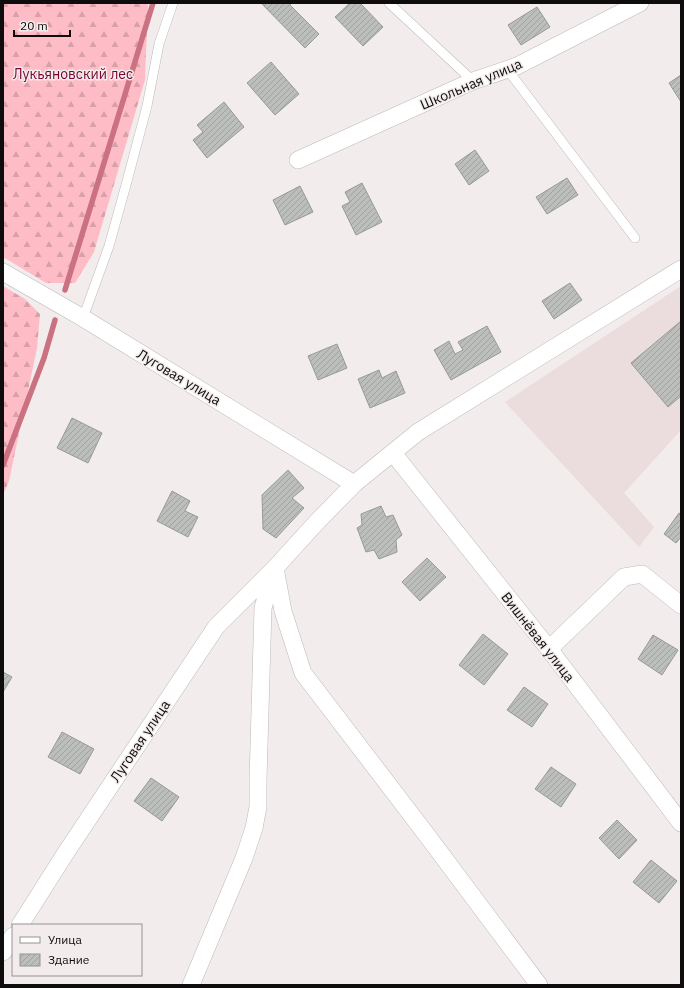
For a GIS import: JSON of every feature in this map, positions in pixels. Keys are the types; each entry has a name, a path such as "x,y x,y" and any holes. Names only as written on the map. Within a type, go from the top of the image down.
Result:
{"street":[{"name":"Школьная улица","path":"298,160 473,81 517,66 640,3"},
{"name":"Луговая улица","path":"21,924 65,854 216,627 275,568 314,524 354,484 418,432 681,269"},
{"name":"Луговая улица","path":"3,272 83,318 354,484"},
{"name":"Вишнёвая улица","path":"393,452 549,650 681,823"},
{"path":"191,985 244,858 254,828 258,807 264,608 275,568"},
{"path":"275,568 283,611 303,673 539,985"},
{"path":"549,650 624,577 642,574 681,605"},
{"path":"3,952 12,938"}],"lane":[{"path":"83,318 109,246 148,106 158,44 173,3"},
{"path":"389,3 473,81"},
{"path":"507,69 635,238"}],"shaded area":[{"path":"681,286 681,430 624,493 654,527 639,547 505,402"}],"green space":[{"name":"Лукьяновский лес","path":"3,3 148,3 145,80 94,252 75,283 46,283 3,257"},
{"path":"3,286 25,299 40,314 37,348 9,481 3,495"}],"building":[{"path":"261,3 291,3 290,5 319,34 305,48"},
{"path":"350,3 360,3 383,27 363,46 335,17"},
{"path":"537,7 550,27 521,45 508,25"},
{"path":"271,62 299,94 275,115 247,83"},
{"path":"681,75 681,102 669,83"},
{"path":"224,102 244,127 207,158 193,140 203,132 197,125"},
{"path":"475,150 489,171 469,185 455,164"},
{"path":"567,178 578,195 547,214 536,197"},
{"path":"362,183 382,222 356,235 342,206 350,202 345,192"},
{"path":"300,186 313,212 285,225 273,200"},
{"path":"570,283 582,300 554,319 542,301"},
{"path":"681,321 681,396 668,407 631,363"},
{"path":"487,326 501,352 451,380 434,350 449,341 455,354 463,350 458,342"},
{"path":"337,344 347,368 318,380 308,356"},
{"path":"379,370 382,378 396,371 405,393 370,408 358,379"},
{"path":"72,418 102,433 88,463 57,448"},
{"path":"288,470 304,488 292,498 304,508 276,538 263,529 262,495"},
{"path":"172,491 190,501 185,511 198,517 188,537 157,521"},
{"path":"381,506 386,517 393,515 402,535 396,540 397,552 379,559 374,550 366,552 357,528 362,525 361,514"},
{"path":"679,513 681,514 681,537 676,543 664,534"},
{"path":"427,558 446,577 420,601 402,582"},
{"path":"483,634 508,654 484,685 459,665"},
{"path":"653,635 678,650 662,675 638,659"},
{"path":"3,672 12,677 3,692"},
{"path":"524,687 548,704 532,727 507,710"},
{"path":"62,732 94,749 80,774 48,757"},
{"path":"551,767 576,784 561,807 535,789"},
{"path":"151,778 179,797 162,821 134,801"},
{"path":"617,820 637,840 619,859 599,838"},
{"path":"651,860 677,881 659,903 633,882"}],"waterway":[{"path":"65,290 153,3"},
{"path":"3,465 44,358 55,320"}]}
